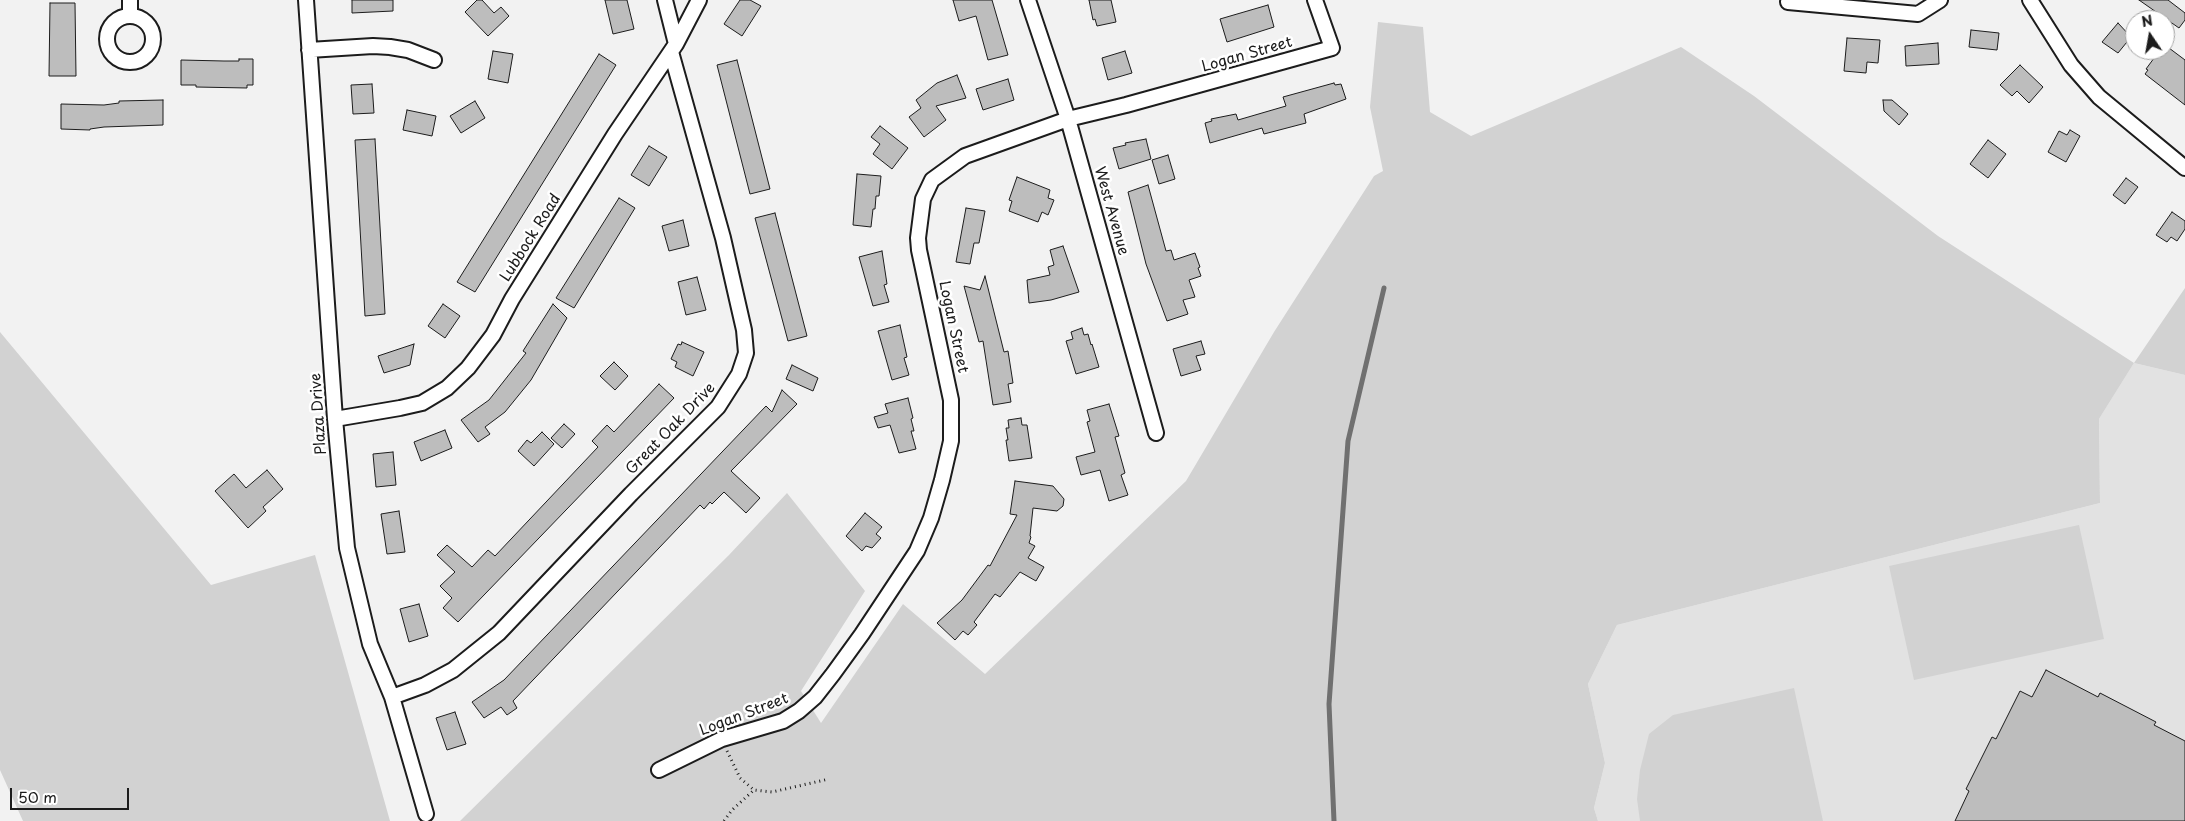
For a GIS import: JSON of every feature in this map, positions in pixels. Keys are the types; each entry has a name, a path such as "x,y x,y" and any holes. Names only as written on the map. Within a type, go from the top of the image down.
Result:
{"street":[{"path":"130,0 130,16"},
{"name":"Plaza Drive","path":"306,0 335,419 347,548 370,644 392,697 426,814"},
{"name":"Great Oak Drive","path":"392,697 425,685 454,670 499,633 718,406 740,374 746,353 744,330 723,238 674,48 665,0"},
{"name":"Lubbock Road","path":"335,419 422,403 447,388 464,373 493,335 512,299 610,142 674,48 700,0"},
{"name":"West Avenue","path":"1028,0 1068,119 1156,434"},
{"name":"Logan Street","path":"660,770 722,739 783,721 799,712 815,697 900,579 917,551 942,480 950,441 951,400 919,250 919,225 927,189 938,174 965,156 1068,119 1126,105 1332,48 1315,0"},
{"path":"1788,2 1918,14 1940,0"},
{"path":"2030,0 2071,65 2099,97 2185,168"},
{"path":"309,50 373,46 390,47 408,50 434,60"}],"path":[{"path":"722,739 734,770 754,790 772,792 829,779"},
{"path":"724,821 732,810 754,790"}],"shaded area":[{"path":"1378,22 1423,27 1430,112 1471,136 1681,47 1754,96 1938,236 2134,363 2099,419 2100,503 1617,625 1588,684 1605,763 1594,808 1598,821 460,821 729,555 787,493 865,591 801,691 821,723 903,604 985,674 1186,481 1274,332 1374,176 1383,171 1370,107"},
{"path":"2185,288 2185,375 2134,363"},
{"path":"0,332 211,585 315,555 390,821 23,821 0,770"},
{"path":"2134,363 2185,375 2185,821 1598,821 1594,808 1605,763 1588,684 1617,625 2100,503 2099,419"},
{"path":"2079,525 2104,639 1914,680 1889,566"},
{"path":"1794,688 1823,821 1640,821 1637,799 1640,770 1649,734 1673,715"}],"building":[{"path":"352,0 393,0 393,11 352,13"},
{"path":"477,0 482,0 494,13 501,7 509,16 488,36 465,12"},
{"path":"605,0 627,0 634,29 613,34"},
{"path":"740,0 750,0 761,6 742,36 724,24"},
{"path":"953,0 992,0 1008,55 988,60 976,16 959,21"},
{"path":"1089,0 1111,0 1116,22 1097,26 1095,19 1093,20"},
{"path":"2139,0 2168,0 2185,13 2185,20 2179,28 2175,25 2175,10 2153,10"},
{"path":"50,3 75,3 76,76 49,76"},
{"path":"1268,5 1274,27 1227,42 1220,19"},
{"path":"2118,23 2125,31 2125,44 2118,53 2102,42"},
{"path":"1971,30 1999,33 1997,50 1969,47"},
{"path":"1847,38 1880,40 1878,63 1867,62 1866,73 1844,71"},
{"path":"1938,43 1939,64 1906,66 1905,46"},
{"path":"493,51 513,54 508,83 488,79"},
{"path":"1125,51 1132,73 1108,80 1102,58"},
{"path":"2175,52 2185,60 2185,105 2145,74 2148,70 2146,69 2153,60 2175,60"},
{"path":"599,54 616,65 475,292 457,282"},
{"path":"239,59 253,59 253,85 247,85 247,88 181,85 181,60 239,61"},
{"path":"737,60 770,189 750,194 717,65"},
{"path":"2020,65 2043,87 2029,103 2017,91 2012,96 2000,85"},
{"path":"957,75 966,98 936,106 946,120 924,137 909,117 921,108 916,100 937,83"},
{"path":"1008,79 1014,100 983,110 976,89"},
{"path":"1334,83 1335,85 1341,84 1346,99 1304,114 1306,123 1264,134 1262,128 1210,143 1205,123 1212,121 1211,119 1236,114 1238,120 1286,106 1283,97"},
{"path":"372,84 374,113 353,114 351,85"},
{"path":"163,100 163,125 104,127 90,130 61,129 61,104 104,105 119,103 119,101"},
{"path":"1883,100 1892,100 1908,114 1899,125 1884,111"},
{"path":"475,101 485,118 461,133 450,116"},
{"path":"407,110 436,116 432,136 403,130"},
{"path":"880,126 908,148 892,169 873,154 880,144 871,137"},
{"path":"2070,130 2080,136 2066,162 2048,152 2059,131 2067,135"},
{"path":"375,139 385,314 365,316 355,140"},
{"path":"1146,139 1151,159 1119,169 1113,148 1126,145 1125,143"},
{"path":"1988,140 2006,154 1988,178 1970,164"},
{"path":"649,146 667,157 649,186 631,175"},
{"path":"1168,155 1175,179 1159,184 1152,160"},
{"path":"857,174 881,176 879,196 876,196 871,227 853,225"},
{"path":"1017,177 1050,190 1048,198 1054,200 1048,215 1042,212 1038,222 1009,211 1012,201 1009,200"},
{"path":"2126,178 2138,187 2125,204 2113,195"},
{"path":"1148,185 1166,251 1171,250 1174,260 1195,253 1200,267 1198,268 1201,276 1189,280 1195,297 1183,300 1188,314 1167,321 1146,264 1128,192"},
{"path":"619,198 635,208 574,308 556,298"},
{"path":"966,208 985,211 979,243 974,243 970,264 956,262"},
{"path":"2172,212 2185,221 2185,229 2177,241 2171,237 2167,242 2156,235"},
{"path":"775,213 807,336 788,341 755,218"},
{"path":"683,220 689,246 669,251 662,226"},
{"path":"1063,246 1079,292 1051,300 1029,303 1027,280 1050,275 1048,267 1054,265 1050,250"},
{"path":"882,251 887,284 884,285 889,302 873,306 859,257"},
{"path":"985,276 1004,352 1008,351 1013,383 1008,384 1011,402 993,405 983,341 979,342 964,286 980,290"},
{"path":"697,277 706,310 686,315 678,282"},
{"path":"443,304 460,316 445,338 428,326"},
{"path":"553,304 567,318 531,380 505,412 485,427 490,434 478,442 461,420 489,400 526,353 523,351"},
{"path":"900,325 907,357 904,358 909,375 892,380 878,331"},
{"path":"1082,328 1084,335 1088,334 1099,367 1076,374 1066,341 1073,339 1071,332"},
{"path":"1201,341 1205,354 1196,356 1201,370 1181,376 1173,349"},
{"path":"682,342 704,352 693,376 675,367 677,362 671,359 678,344 681,345"},
{"path":"414,344 410,365 384,373 378,356"},
{"path":"614,362 628,376 615,390 600,376"},
{"path":"792,365 818,378 813,391 786,379"},
{"path":"659,384 674,398 458,622 443,608 452,598 440,586 455,572 437,555 447,545 472,567 488,550 495,556 598,447 592,441 607,425 614,432"},
{"path":"782,390 797,404 731,471 760,498 746,513 724,492 704,509 700,505 513,701 517,708 507,715 501,707 484,718 472,702 504,680 766,406 772,412"},
{"path":"908,398 913,418 911,419 914,431 911,431 916,449 899,453 890,425 878,428 874,417 888,413 885,404"},
{"path":"1109,404 1119,436 1115,437 1125,473 1121,475 1128,495 1109,501 1100,470 1081,475 1076,457 1095,452 1087,422 1090,421 1087,410"},
{"path":"1021,418 1022,425 1027,425 1032,458 1009,461 1006,440 1008,440 1006,428 1009,428 1008,420"},
{"path":"564,424 575,434 562,448 551,438"},
{"path":"445,430 452,448 421,461 414,442"},
{"path":"542,432 554,444 534,466 518,451 527,440 531,443"},
{"path":"393,452 396,485 376,487 373,454"},
{"path":"267,470 283,489 263,507 266,511 248,528 215,491 234,474 246,488"},
{"path":"1015,481 1053,486 1064,499 1063,506 1057,511 1033,508 1029,543 1035,546 1028,558 1044,567 1036,581 1020,572 1000,597 995,594 974,622 977,625 968,635 963,631 955,640 937,623 962,600 988,565 990,566 1017,515 1010,514"},
{"path":"399,511 405,552 387,554 381,514"},
{"path":"865,513 882,527 876,534 881,538 872,548 866,546 862,551 846,536"},
{"path":"419,604 428,636 409,642 400,609"},
{"path":"2046,670 2098,697 2100,693 2156,722 2154,725 2185,741 2185,821 1955,821 1969,791 1966,789 1992,737 1996,739 2020,691 2032,697"},
{"path":"455,712 466,744 447,750 436,718"}],"waterway":[{"path":"1334,821 1329,704 1348,441 1384,288"}]}
